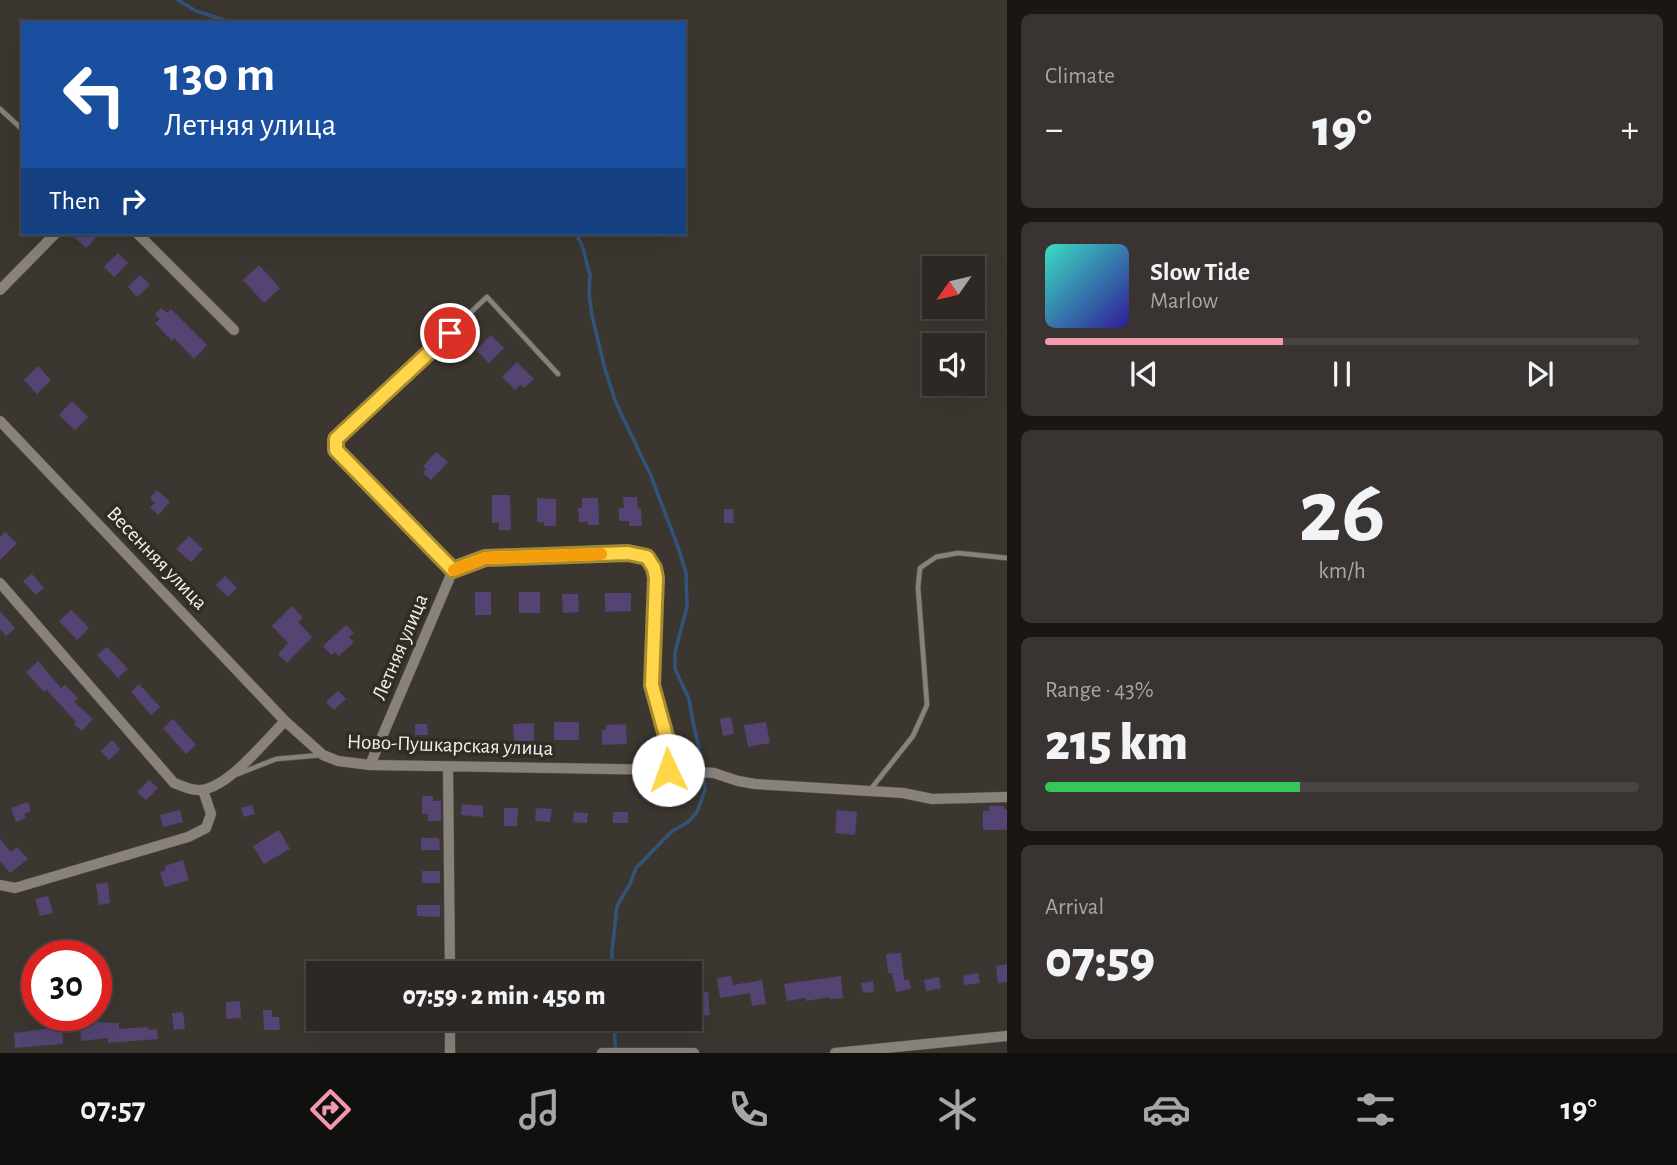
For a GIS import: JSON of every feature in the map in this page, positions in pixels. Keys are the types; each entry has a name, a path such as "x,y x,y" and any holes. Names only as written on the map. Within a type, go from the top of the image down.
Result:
{"street":[{"path":"0,290 54,235"},
{"path":"139,235 234,330"},
{"name":"Весенняя улица","path":"0,421 285,721"},
{"path":"453,570 485,558 628,553 647,557 654,568 656,578 652,685 666,736 668,770"},
{"name":"Летняя улица","path":"370,765 453,570"},
{"path":"0,583 174,783 192,790 203,790 230,777 285,721"},
{"name":"Ново-Пушкарская улица","path":"285,721 323,755 338,761 370,765 695,771 710,772 755,784 870,790"},
{"path":"448,767 450,961"},
{"path":"0,885 15,888 188,837 206,828 211,814 203,790"},
{"path":"870,790 932,799 1007,797"},
{"path":"450,1031 450,1053"},
{"path":"835,1053 1007,1036"},
{"path":"602,1053 694,1053"}],"lane":[{"path":"0,109 21,128"},
{"path":"453,570 336,450 336,439 487,298 558,374"},
{"path":"870,790 913,736 926,705 918,587 920,568 936,557 958,553 1007,558"},
{"path":"230,777 276,759 323,755"}],"building":[{"path":"72,235 99,235 86,248"},
{"path":"118,253 128,263 114,277 104,267"},
{"path":"259,265 280,288 264,303 243,280"},
{"path":"140,275 150,285 137,297 128,287"},
{"path":"161,308 167,313 171,309 207,345 194,359 155,323 160,319 155,314"},
{"path":"491,335 504,348 489,363 476,350"},
{"path":"517,362 534,379 524,388 520,385 515,390 502,377"},
{"path":"38,366 51,380 37,394 24,380"},
{"path":"72,401 88,417 75,430 59,415"},
{"path":"436,452 448,462 431,480 423,473 426,469 423,466"},
{"path":"157,490 170,502 158,515 150,507 155,503 150,498"},
{"path":"492,495 510,495 511,530 499,530 499,523 492,523"},
{"path":"623,497 637,497 642,526 629,526 629,521 619,521 619,508 624,508"},
{"path":"537,498 556,499 556,526 544,526 544,522 537,522"},
{"path":"582,498 598,498 599,525 579,522 578,508 582,508"},
{"path":"724,509 733,509 734,523 724,523"},
{"path":"5,532 17,543 0,560 0,537"},
{"path":"189,536 203,549 191,562 176,549"},
{"path":"32,574 44,588 36,595 23,581"},
{"path":"225,576 237,588 228,597 216,585"},
{"path":"475,592 491,592 491,615 475,615"},
{"path":"519,592 540,592 540,613 519,613"},
{"path":"605,593 631,593 631,611 605,612"},
{"path":"562,594 578,594 579,612 563,613"},
{"path":"292,606 303,618 298,622 312,637 287,663 278,654 288,643 272,626"},
{"path":"71,610 89,628 77,640 59,621"},
{"path":"0,611 15,628 6,636 0,629"},
{"path":"346,625 354,633 349,637 354,642 339,656 335,652 331,655 323,646"},
{"path":"107,647 128,669 118,678 97,655"},
{"path":"38,661 61,688 65,685 78,698 74,702 93,719 82,731 47,690 44,692 26,672"},
{"path":"139,684 160,707 151,715 131,692"},
{"path":"338,691 346,699 334,710 326,702"},
{"path":"731,717 734,734 723,736 720,719"},
{"path":"173,719 196,745 186,754 163,728"},
{"path":"554,722 579,722 579,740 554,740"},
{"path":"766,722 770,743 748,747 744,725"},
{"path":"534,723 534,741 514,742 513,724"},
{"path":"415,724 427,724 428,735 415,735"},
{"path":"626,724 627,744 602,745 602,730 606,730 606,725"},
{"path":"112,740 120,749 109,760 101,751"},
{"path":"149,780 158,788 146,800 137,792"},
{"path":"422,796 433,796 433,801 441,801 441,821 428,821 428,814 422,814"},
{"path":"28,802 31,811 24,814 26,818 16,822 11,808"},
{"path":"462,804 483,806 483,817 461,815"},
{"path":"252,805 255,814 244,817 241,808"},
{"path":"989,806 1004,806 1004,809 1007,809 1007,830 983,830 983,811 989,811"},
{"path":"504,808 518,808 517,826 504,826"},
{"path":"536,808 552,809 550,822 535,821"},
{"path":"180,810 183,822 163,827 160,815"},
{"path":"837,810 857,812 855,835 835,833"},
{"path":"574,812 588,813 587,823 573,822"},
{"path":"613,812 628,812 628,823 613,823"},
{"path":"279,830 290,849 264,864 253,846"},
{"path":"421,838 439,838 440,850 421,850"},
{"path":"0,839 11,852 17,847 28,859 10,873 0,861"},
{"path":"183,860 189,880 165,887 160,872 166,870 165,866"},
{"path":"422,871 440,871 440,883 422,883"},
{"path":"108,883 110,903 99,905 96,884"},
{"path":"48,896 53,913 40,916 35,899"},
{"path":"417,905 440,905 440,917 417,916"},
{"path":"901,953 904,980 909,979 911,989 896,992 892,973 888,973 886,954"},
{"path":"1007,964 1007,982 998,983 996,966"},
{"path":"978,973 980,983 964,985 963,976"},
{"path":"731,976 733,985 762,980 766,1004 752,1006 750,993 720,998 717,978"},
{"path":"841,976 843,998 787,1001 784,984"},
{"path":"939,977 941,988 926,991 924,980"},
{"path":"873,981 874,992 863,993 861,983"},
{"path":"702,992 708,992 710,1015 702,1016"},
{"path":"240,1001 241,1018 226,1019 226,1002"},
{"path":"263,1010 272,1010 272,1017 279,1017 280,1030 264,1030"},
{"path":"183,1012 185,1029 174,1030 172,1013"},
{"path":"112,1023 119,1023 119,1029 157,1029 158,1039 108,1043 108,1038 81,1041 80,1031 112,1031"},
{"path":"62,1031 63,1044 15,1048 14,1033"}],"waterway":[{"path":"178,0 196,11 228,21"},
{"path":"576,235 582,245 590,275 592,316 616,403 651,476 686,573 687,607 675,652 675,669 689,699 705,790 697,812 688,822 671,832 636,868 617,906 612,961"},
{"path":"614,1031 616,1051"}],"slow traffic":[{"path":"454,570 485,558 601,554"}],"route":[{"path":"450,333 336,439 336,450 453,570 485,558 628,553 647,557 654,568 656,578 652,685 666,736 668,770"}]}
